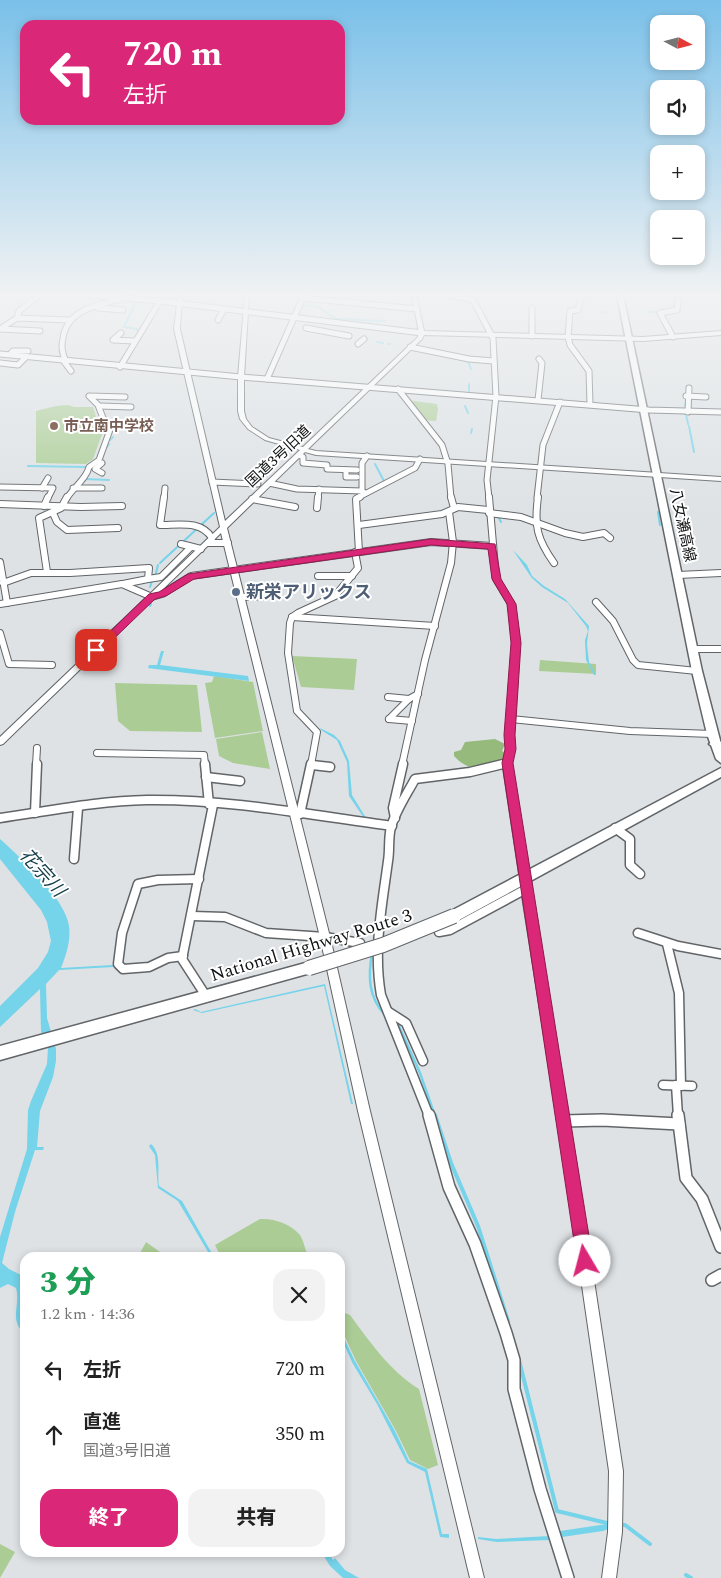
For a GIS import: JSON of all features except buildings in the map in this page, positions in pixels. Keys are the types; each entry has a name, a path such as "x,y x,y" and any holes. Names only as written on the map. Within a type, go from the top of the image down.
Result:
{"highway":[{"name":"National Highway Route 3","path":"0,1053 369,951 419,932 525,883 615,828 721,772"},
{"path":"701,783 721,784"}],"main road":[{"name":"八女瀬高線","path":"635,369 698,670 721,759"}],"street":[{"path":"139,369 643,409 721,412"},
{"path":"187,369 212,482 297,814 364,1112 477,1578"},
{"path":"242,369 241,411 250,428 267,439 301,453 721,479"},
{"path":"267,379 272,369"},
{"name":"国道3号旧道","path":"0,742 388,369"},
{"path":"494,369 496,396 488,464 489,511 496,579 511,604 516,643 511,749 507,763 564,1121 614,1461 616,1524 609,1578"},
{"path":"538,400 542,369"},
{"path":"588,369 590,371 590,404"},
{"path":"688,412 689,388"},
{"path":"398,389 442,445 448,461 454,543 449,575 425,655 388,841 389,855 381,903 378,983 381,995 427,1108 449,1188 474,1244 506,1333 514,1360 514,1389 528,1446 568,1578"},
{"path":"47,572 39,518 53,513 62,507 73,488 88,472 89,467 99,460 111,426 103,418 98,406 90,396 124,397"},
{"path":"688,396 706,397"},
{"path":"554,563 543,547 535,522 543,445 560,402"},
{"path":"98,406 131,407"},
{"path":"301,453 303,463 328,465 327,469 357,470"},
{"path":"292,617 334,596 359,567 357,552 359,525 356,499 363,492 362,463 367,456"},
{"path":"269,483 297,489 363,492 389,483 415,468 420,459"},
{"path":"99,460 104,461 95,469 102,473"},
{"path":"346,470 346,477 357,477"},
{"path":"42,488 48,478"},
{"path":"212,482 258,484"},
{"path":"0,487 53,488 44,506"},
{"path":"73,488 102,488"},
{"path":"165,488 160,525 196,525 208,530 206,544"},
{"path":"317,508 319,489"},
{"path":"275,504 282,496"},
{"path":"252,499 296,507"},
{"path":"0,504 62,507 122,506"},
{"path":"359,525 467,507 521,517 565,533 583,537 604,533 610,538"},
{"path":"53,513 57,522 72,528 118,528"},
{"path":"181,544 191,547 217,542 228,543"},
{"path":"122,584 152,596 162,594 191,576 431,542 492,546"},
{"path":"0,562 4,583 3,604 161,577 191,547"},
{"path":"4,583 31,573 68,573 147,567 150,571 148,579"},
{"path":"678,576 721,573"},
{"path":"318,576 352,576"},
{"path":"242,597 269,596"},
{"path":"596,602 613,622 638,665 698,670"},
{"path":"292,617 435,626"},
{"path":"292,617 288,646 289,668 296,693 297,711 317,732 312,765 297,814"},
{"path":"0,633 9,664 52,665"},
{"path":"694,649 721,648"},
{"path":"412,721 388,719 409,699 418,694"},
{"path":"388,697 409,699"},
{"path":"511,720 630,731 716,742"},
{"path":"35,813 36,748"},
{"path":"97,753 204,755 211,804 199,879 182,959 206,996"},
{"path":"393,822 416,779 470,772 507,763"},
{"path":"312,765 330,766"},
{"path":"206,777 240,781"},
{"path":"0,818 157,800 393,822"},
{"path":"74,859 78,808"},
{"path":"615,828 630,839 630,865 640,874"},
{"path":"183,956 168,958 149,967 123,969 118,964 122,933 138,884 158,880 199,879"},
{"path":"439,932 450,930 525,883"},
{"path":"192,916 225,917 266,933 325,937 360,943"},
{"path":"638,933 667,944 702,953 721,954"},
{"path":"667,944 679,993 678,1124 686,1178 702,1199 721,1247"},
{"path":"389,1012 406,1023 423,1062"},
{"path":"663,1085 692,1086"},
{"path":"564,1121 602,1120 678,1124"}],"green space":[{"path":"407,400 437,404 436,421 423,420"},
{"path":"68,405 74,407 93,407 100,429 104,429 93,459 86,464 36,463 36,411"},
{"path":"292,656 357,659 354,690 301,687"},
{"path":"540,660 596,664 596,674 539,671"},
{"path":"214,676 253,682 263,731 215,738 205,683 212,682"},
{"path":"115,683 197,685 202,732 130,731 118,721"},
{"path":"262,732 270,769 233,763 219,756 216,739"},
{"path":"495,739 505,744 502,751 507,754 505,760 484,766 472,767 467,766 454,756 454,752 461,750 465,742"},
{"path":"260,1219 265,1219 287,1225 296,1231 303,1240 306,1252 218,1252 215,1245"},
{"path":"146,1242 160,1252 141,1252"},
{"path":"345,1313 350,1315 390,1365 419,1389 438,1465 428,1469 410,1460 396,1431 356,1361 345,1337"},
{"path":"0,1544 15,1552 0,1578"}],"water":[{"path":"513,550 527,565 532,576 565,599 589,626 587,644 589,662 596,675 594,675 586,660 585,640 588,631 586,626 568,603 542,587 531,577"},
{"path":"161,651 164,651 160,665 248,676 249,681 148,668 149,665 157,665"},
{"path":"320,728 334,735 340,741 349,761 352,795 366,818 364,818 349,796 347,762 337,740"},
{"path":"0,839 41,879 66,915 69,926 69,942 61,968 113,965 113,967 59,970 46,984 47,1018 56,1049 56,1061 53,1077 40,1111 37,1147 44,1147 43,1150 35,1150 15,1212 2,1263 20,1274 20,1329 16,1318 16,1288 8,1284 0,1288 0,1237 27,1149 28,1110 47,1064 48,1049 41,1032 40,989 0,1027 0,1006 38,968 48,952 51,941 47,922 41,910 0,859"},
{"path":"325,984 353,1104 351,1104 324,986 202,1013 193,1010 201,1012"},
{"path":"151,1144 157,1153 159,1186 182,1201 211,1252 208,1252 178,1201 158,1188 155,1155 149,1146"},
{"path":"345,1340 395,1431 409,1461 427,1469 442,1534 449,1534 449,1538 440,1537 425,1472 407,1463 377,1404 345,1347"},
{"path":"607,1524 608,1529 603,1531 562,1537 560,1531"},
{"path":"550,1536 550,1540 497,1542 478,1539 478,1537 496,1539"},
{"path":"324,1557 331,1557 333,1560 335,1558 345,1570 359,1578 343,1578 330,1566"}],"waterway":[{"path":"469,384 469,391"},
{"path":"465,406 468,413"},
{"path":"686,414 688,424"},
{"path":"689,426 694,452"},
{"path":"471,433 472,429"},
{"path":"110,440 113,437"},
{"path":"375,464 385,483 383,483"},
{"path":"28,466 85,467"},
{"path":"84,479 109,480"},
{"path":"658,512 660,525"},
{"path":"160,563 214,513"},
{"path":"498,516 501,522"},
{"path":"155,577 158,565"},
{"path":"150,587 152,581"},
{"path":"372,953 370,970 372,994 385,1015"},
{"path":"397,1022 420,1073 435,1116"},
{"path":"435,1115 451,1163 478,1226 508,1321"},
{"path":"519,1360 557,1511 611,1524"},
{"path":"619,1525 625,1525 650,1544"},
{"path":"686,1575 691,1578"}],"place":[{"name":"市立南中学校","path":"54,426"},
{"name":"新栄アリックス","path":"236,592"}],"route":[{"path":"96,650 152,596 162,594 191,576 431,542 492,546 496,579 504,589 511,604 516,643 510,735 511,749 507,763 585,1261"}],"water label":[{"name":"花宗川","path":"43,872"}]}
